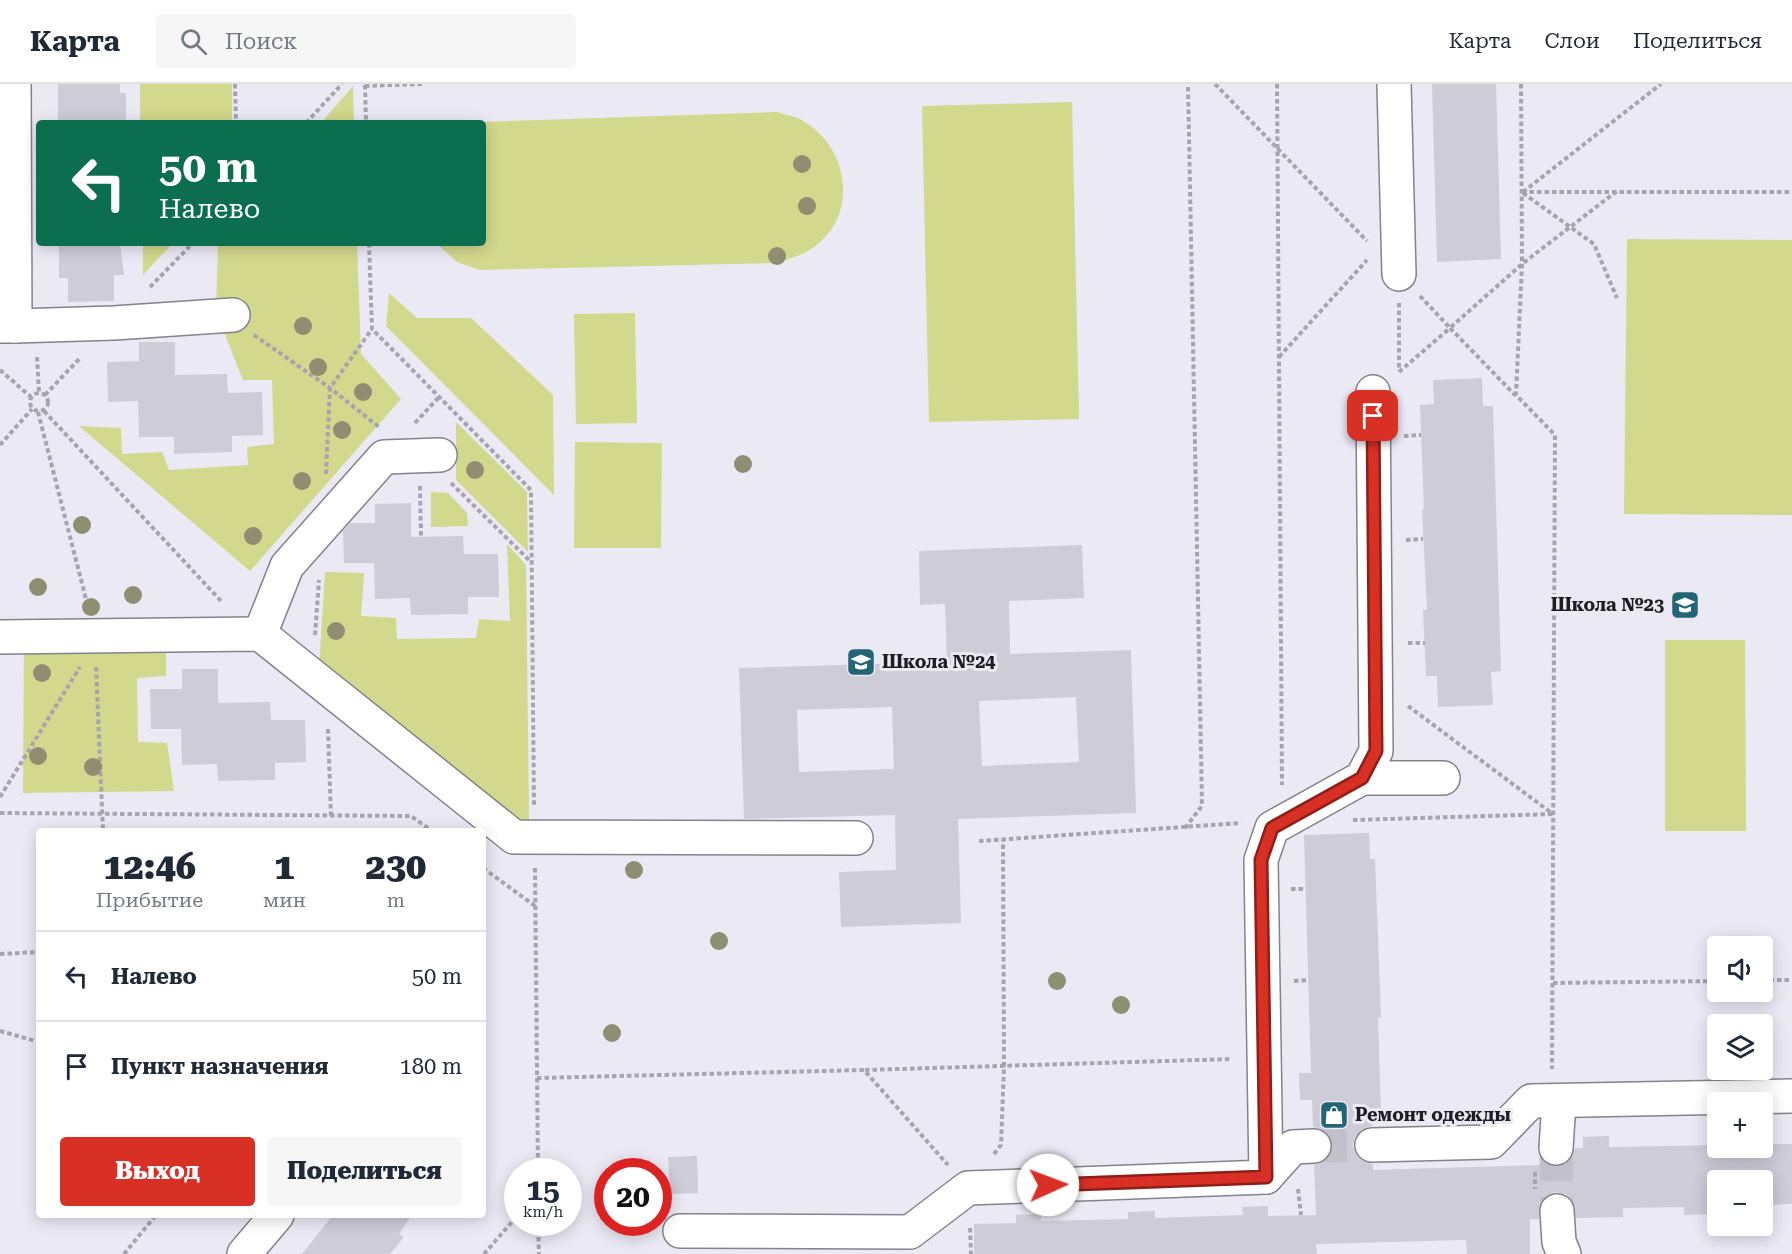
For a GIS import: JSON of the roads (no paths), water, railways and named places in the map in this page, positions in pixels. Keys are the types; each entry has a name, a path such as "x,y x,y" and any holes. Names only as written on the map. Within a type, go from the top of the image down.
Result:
{"lane":[{"path":"14,84 8,326 240,323"},
{"path":"1394,84 1399,274"},
{"path":"1362,778 1376,751 1373,392"},
{"path":"256,634 287,566 384,457 437,473"},
{"path":"0,637 256,634 514,837 856,838"},
{"path":"1266,1177 1261,860 1272,828 1362,778 1443,778"},
{"path":"1372,1145 1491,1142 1531,1101 1555,1086 1792,1096"},
{"path":"1555,1086 1556,1148"},
{"path":"680,1232 910,1232 968,1188 1266,1177 1293,1147 1314,1146"},
{"path":"1557,1211 1559,1242 1564,1254"},
{"path":"244,1254 274,1218"}],"tunnel":[{"path":"1314,1146 1372,1145"},
{"path":"1556,1148 1557,1211"}],"place":[{"name":"Школа №23","path":"1685,605"},
{"name":"Школа №24","path":"861,662"},
{"name":"Ремонт одежды","path":"1334,1115"}]}
